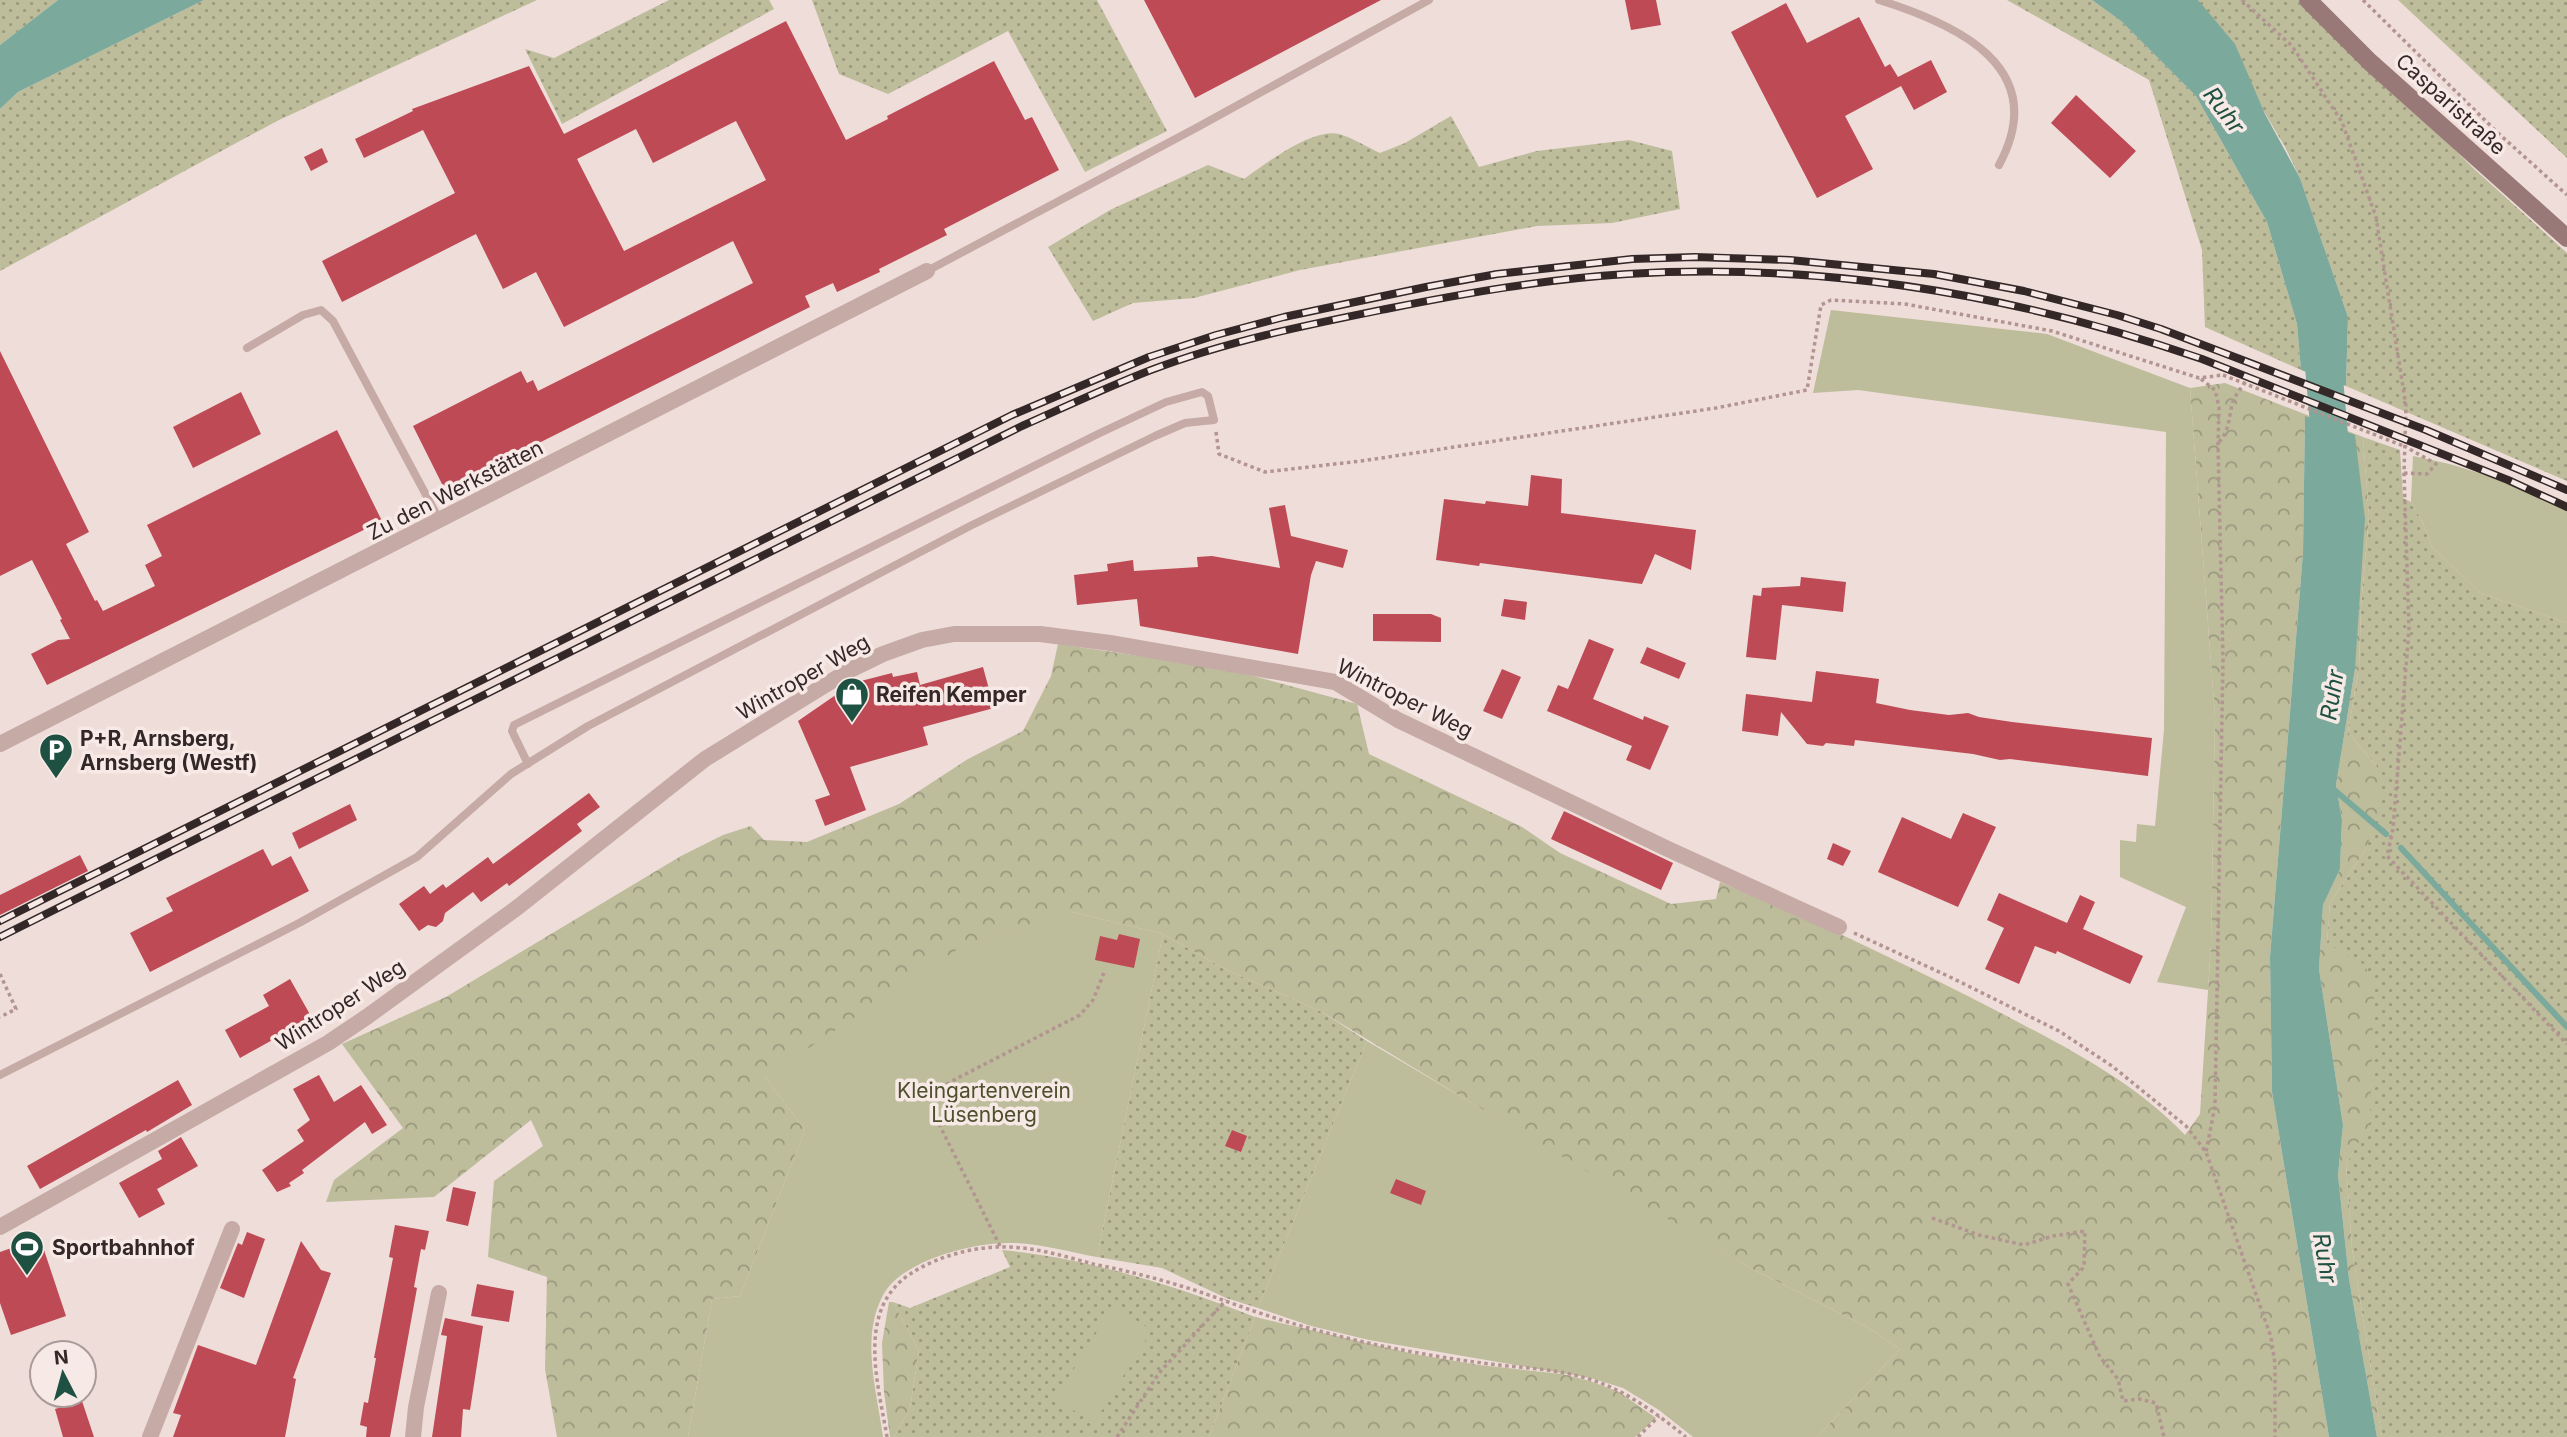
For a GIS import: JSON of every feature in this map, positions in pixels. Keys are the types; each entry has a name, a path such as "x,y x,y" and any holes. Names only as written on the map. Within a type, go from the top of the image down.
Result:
{"main road":[{"name":"Casparistraße","path":"2308,0 2370,62 2567,238"}],"street":[{"name":"Zu den Werkstätten","path":"0,744 927,271"},
{"name":"Wintroper Weg","path":"0,1227 328,1043 518,906 705,759 848,671 883,654 922,640 954,634 1027,633 1110,643 1335,682 1398,720 1670,850 1839,927"},
{"path":"150,1437 232,1229"},
{"path":"413,1437 416,1407 439,1293"}],"lane":[{"path":"927,271 1151,153 1429,0"},
{"path":"1879,0 1930,18 1959,32 1980,47 2007,78 2014,103 2009,142 1999,165"},
{"path":"247,348 303,315 320,310 334,321 440,521"},
{"path":"0,1074 301,922 417,857 511,774 528,764 588,726 970,526 1155,436 1185,423 1214,420 1208,396 1202,392 1166,402 514,725 512,731 528,764"}],"path":[{"path":"2242,0 2292,46 2342,122 2376,217 2406,406 2404,473 2409,629 2393,828 2387,856 2567,1044"},
{"path":"2363,0 2498,133 2567,195"},
{"path":"1214,420 1219,454 1265,472 1361,461 1716,408 1807,390 1821,305 1831,300 1905,304 2052,331 2199,378 2216,390 2219,407 2223,659 2215,1106 2206,1152"},
{"path":"2199,378 2223,375 2406,447 2437,464 2427,474 2404,473"},
{"path":"2218,443 2225,436 2234,400 2250,375"},
{"path":"1839,927 1948,976 2059,1031 2112,1066 2186,1126 2206,1152 2271,1337 2275,1364 2275,1437"},
{"path":"1001,1247 935,1116 932,1100 936,1093 952,1081 1080,1015 1093,1000 1104,973"},
{"path":"0,974 16,1009 0,1017"},
{"path":"1931,1218 1979,1235 2024,1245 2053,1236 2085,1231 2084,1267 2068,1284 2100,1357 2118,1380 2123,1401 2139,1399 2156,1403 2164,1437"},
{"path":"887,1437 878,1383 875,1338 881,1308 902,1280 931,1264 976,1250 1001,1247 1113,1268 1226,1300 1276,1318 1370,1343 1591,1379 1620,1390 1686,1437"},
{"path":"1117,1437 1159,1373 1226,1300"},
{"path":"1638,1437 1659,1416"}],"green space":[{"path":"0,0 58,0 0,45"},
{"path":"204,0 537,0 277,121 0,271 0,109 18,92"},
{"path":"669,0 769,0 774,9 562,124 525,49 554,58"},
{"path":"812,0 1097,0 1167,131 1085,172 1008,31 888,94 839,74"},
{"path":"2007,0 2092,0 2121,21 2196,96 2267,222 2297,324 2301,370 2205,327 2202,250 2149,80"},
{"path":"2198,0 2307,0 2472,167 2567,253 2567,481 2346,386 2348,317 2300,178 2285,147"},
{"path":"2398,0 2567,0 2567,158"},
{"path":"1451,116 1479,167 1537,151 1629,140 1672,151 1680,209 1612,223 1537,226 1300,270 1194,298 1133,303 1093,321 1048,247 1110,210 1208,165 1244,179 1290,148 1328,133 1339,134 1380,153 1405,143"},
{"path":"1831,310 2047,334 2190,388 2215,716 2208,990 2157,982 2186,907 2120,877 2120,840 2136,842 2137,824 2155,826 2164,730 2166,432 1858,390 1813,393"},
{"path":"2225,383 2363,437 2369,516 2359,668 2348,732 2377,767 2380,802 2367,847 2330,903 2327,943 2365,965 2374,991 2370,1123 2346,1164 2352,1249 2382,1437 2377,1437 2349,1279 2338,1175 2343,1125 2319,969 2323,905 2340,869 2342,820 2336,785 2355,669 2305,417 2303,553 2270,957 2272,1092 2329,1437 1817,1437 1900,1349 1869,1328 1754,1270 1577,1167 1322,1012 1225,969 1163,934 1073,912 765,1077 805,1130 740,1296 712,1299 688,1437 557,1437 545,1369 547,1277 488,1257 494,1181 543,1146 531,1120 434,1197 326,1202 334,1180 403,1128 342,1044 446,997 681,856 723,835 751,826 764,840 807,842 899,804 968,759 1023,731 1051,676 1058,644 1227,669 1357,704 1369,754 1522,827 1560,853 1671,904 1716,899 1720,882 1859,943 1995,1010 2096,1065 2143,1098 2185,1135 2200,1114 2211,945 2215,716 2190,388"},
{"path":"2363,437 2400,450 2403,498 2411,502 2432,547 2480,593 2567,623 2567,1437 2382,1437 2352,1249 2346,1164 2370,1122 2327,943 2330,903 2367,847 2377,767 2348,732 2359,668 2369,516"},
{"path":"2413,456 2492,478 2567,511 2567,623 2480,593 2432,547 2411,502"},
{"name":"Kleingartenverein Lüsenberg","path":"1073,912 1163,934 1097,1257 1029,1244 993,1244 963,1249 931,1259 893,1282 886,1290 874,1320 871,1349 883,1437 688,1437 712,1299 740,1296 805,1130 765,1077 967,943"},
{"path":"1163,934 1225,969 1322,1012 1367,1041 1258,1308 1226,1298 1162,1268 1097,1257"},
{"path":"1367,1041 1754,1270 1869,1328 1900,1349 1817,1437 1693,1437 1659,1410 1623,1388 1591,1378 1369,1340 1311,1326 1258,1308"},
{"path":"1002,1250 1066,1259 1131,1275 1255,1317 1209,1437 894,1437 910,1408 919,1351 893,1302 910,1308 1010,1267"},
{"path":"889,1302 893,1302 919,1351 910,1408 894,1437 890,1437 884,1392 882,1343"},
{"path":"1113,1306 1152,1330 1094,1423 1055,1399"},
{"path":"1255,1317 1414,1354 1479,1365 1562,1374 1590,1381 1619,1392 1656,1418 1635,1437 1209,1437"}],"water":[{"path":"58,0 204,0 18,92 0,109 0,45"},
{"path":"2092,0 2198,0 2235,44 2265,114 2300,178 2348,317 2346,386 2301,370 2297,324 2267,222 2196,96 2121,21"},
{"path":"2305,416 2355,435 2365,519 2355,669 2336,785 2342,820 2340,869 2323,905 2319,969 2343,1125 2338,1175 2349,1279 2377,1437 2329,1437 2272,1092 2270,957 2303,553"}],"building":[{"path":"1144,0 1381,0 1195,98"},
{"path":"1625,0 1656,0 1661,25 1631,30"},
{"path":"1786,3 1807,43 1859,17 1885,67 1890,64 1898,77 1931,60 1947,92 1914,110 1901,86 1845,116 1873,169 1817,198 1731,32"},
{"path":"786,21 846,140 994,61 1025,120 1032,117 1059,170 944,229 947,235 879,269 880,272 837,292 833,283 805,296 810,307 445,490 413,426 521,371 527,383 533,380 538,391 753,283 733,241 564,327 536,272 503,289 476,234 342,302 322,261 455,193 423,130 364,158 355,139 413,111 412,109 529,66 564,134","holes":["736,121 766,180 624,251 577,159 636,129 653,163"]},
{"path":"2076,95 2136,151 2110,178 2051,123"},
{"path":"322,148 328,162 311,171 304,157"},
{"path":"0,351 89,532 66,544 95,601 97,600 103,611 155,586 145,565 162,556 147,525 337,430 382,521 47,685 31,654 58,640 70,639 60,620 62,619 32,560 0,576"},
{"path":"241,392 261,434 193,468 173,427"},
{"path":"1531,475 1562,479 1561,513 1696,530 1691,570 1655,554 1642,584 1480,563 1479,566 1436,560 1444,499 1528,506"},
{"path":"1285,505 1291,536 1348,550 1343,568 1316,561 1311,575 1298,654 1140,626 1137,599 1077,605 1074,575 1108,571 1107,564 1133,560 1134,571 1198,567 1197,557 1212,556 1280,568 1269,508"},
{"path":"1801,577 1846,582 1843,612 1782,605 1776,660 1746,657 1753,595 1761,596 1762,588 1800,586"},
{"path":"1504,599 1527,602 1525,620 1501,616"},
{"path":"1373,614 1431,614 1441,618 1441,642 1373,641"},
{"path":"1589,639 1614,649 1593,699 1643,720 1644,716 1669,726 1650,770 1626,760 1632,746 1547,711 1558,685 1568,689"},
{"path":"1647,647 1686,663 1679,679 1640,663"},
{"path":"983,667 994,708 923,727 928,745 850,767 866,810 825,826 815,800 830,795 798,721 853,683 892,673 893,677 917,672 920,685"},
{"path":"1502,669 1521,677 1502,719 1483,711"},
{"path":"1816,671 1879,679 1876,703 1910,710 1949,715 1968,713 2012,722 2152,738 2148,776 2000,760 1973,754 1855,740 1854,746 1807,744 1781,712 1778,736 1742,731 1746,694 1812,702"},
{"path":"589,793 600,807 577,824 582,831 509,886 507,883 481,902 473,892 445,913 443,921 436,927 428,925 419,931 399,904 424,886 430,894 443,884 446,888 488,857 493,864"},
{"path":"350,804 357,820 299,849 292,833"},
{"path":"1564,811 1673,863 1661,890 1551,839"},
{"path":"1963,813 1996,827 1958,907 1878,872 1902,817 1951,839"},
{"path":"1833,843 1851,851 1843,866 1827,859"},
{"path":"263,849 272,866 291,856 309,891 150,972 130,933 173,911 166,898"},
{"path":"80,855 88,871 0,915 0,895"},
{"path":"1999,893 2067,923 2080,895 2095,902 2083,929 2143,956 2130,984 2057,951 2056,954 2035,946 2019,984 1985,969 2004,928 1987,920"},
{"path":"1119,934 1140,939 1134,968 1095,960 1100,936 1117,940"},
{"path":"290,979 312,1018 240,1058 225,1030 269,1006 263,995"},
{"path":"319,1075 334,1102 361,1085 387,1125 372,1134 365,1122 302,1170 304,1173 289,1183 291,1186 277,1192 262,1170 304,1141 297,1130 310,1120 293,1089"},
{"path":"178,1080 192,1105 40,1189 27,1166"},
{"path":"1232,1130 1247,1136 1241,1152 1225,1146"},
{"path":"181,1137 198,1166 157,1189 165,1204 139,1218 119,1183 162,1159 158,1151"},
{"path":"1396,1179 1426,1191 1421,1205 1390,1193"},
{"path":"453,1187 476,1192 468,1226 446,1221"},
{"path":"395,1225 429,1231 425,1250 421,1249 414,1287 417,1288 390,1437 366,1437 367,1427 360,1425 364,1402 368,1403 376,1358 393,1258 389,1257"},
{"path":"247,1232 265,1239 244,1298 220,1288 238,1243 242,1245"},
{"name":"Sportbahnhof","path":"40,1238 66,1316 11,1335 0,1303 0,1252"},
{"path":"301,1241 321,1270 331,1273 293,1378 296,1379 285,1437 173,1437 181,1415 173,1413 198,1345 256,1365"},
{"path":"477,1284 514,1291 509,1322 471,1316"},
{"path":"445,1318 483,1326 470,1410 463,1409 461,1437 432,1437 447,1336 441,1335"},
{"path":"55,1409 85,1409 94,1437 63,1437"}],"waterway":[{"name":"Ruhr","path":"2320,327 2333,475"},
{"path":"2332,788 2386,834"},
{"path":"2401,848 2567,1027"}],"railway":[{"path":"0,921 1012,415 1149,357 1216,335 1284,317 1497,274 1632,259 1695,257 1790,260 1934,274 2024,291 2161,329 2426,430 2567,490"},
{"path":"0,937 1022,426 1102,390 1151,370 1238,342 1327,321 1476,292 1627,274 1774,273 1919,288 1990,301 2132,336 2202,359 2508,480 2567,507"}],"place":[{"name":"Reifen Kemper","path":"852,724"},
{"name":"P+R, Arnsberg, Arnsberg (Westf)","path":"56,780"},
{"name":"Sportbahnhof","path":"27,1277"}]}
